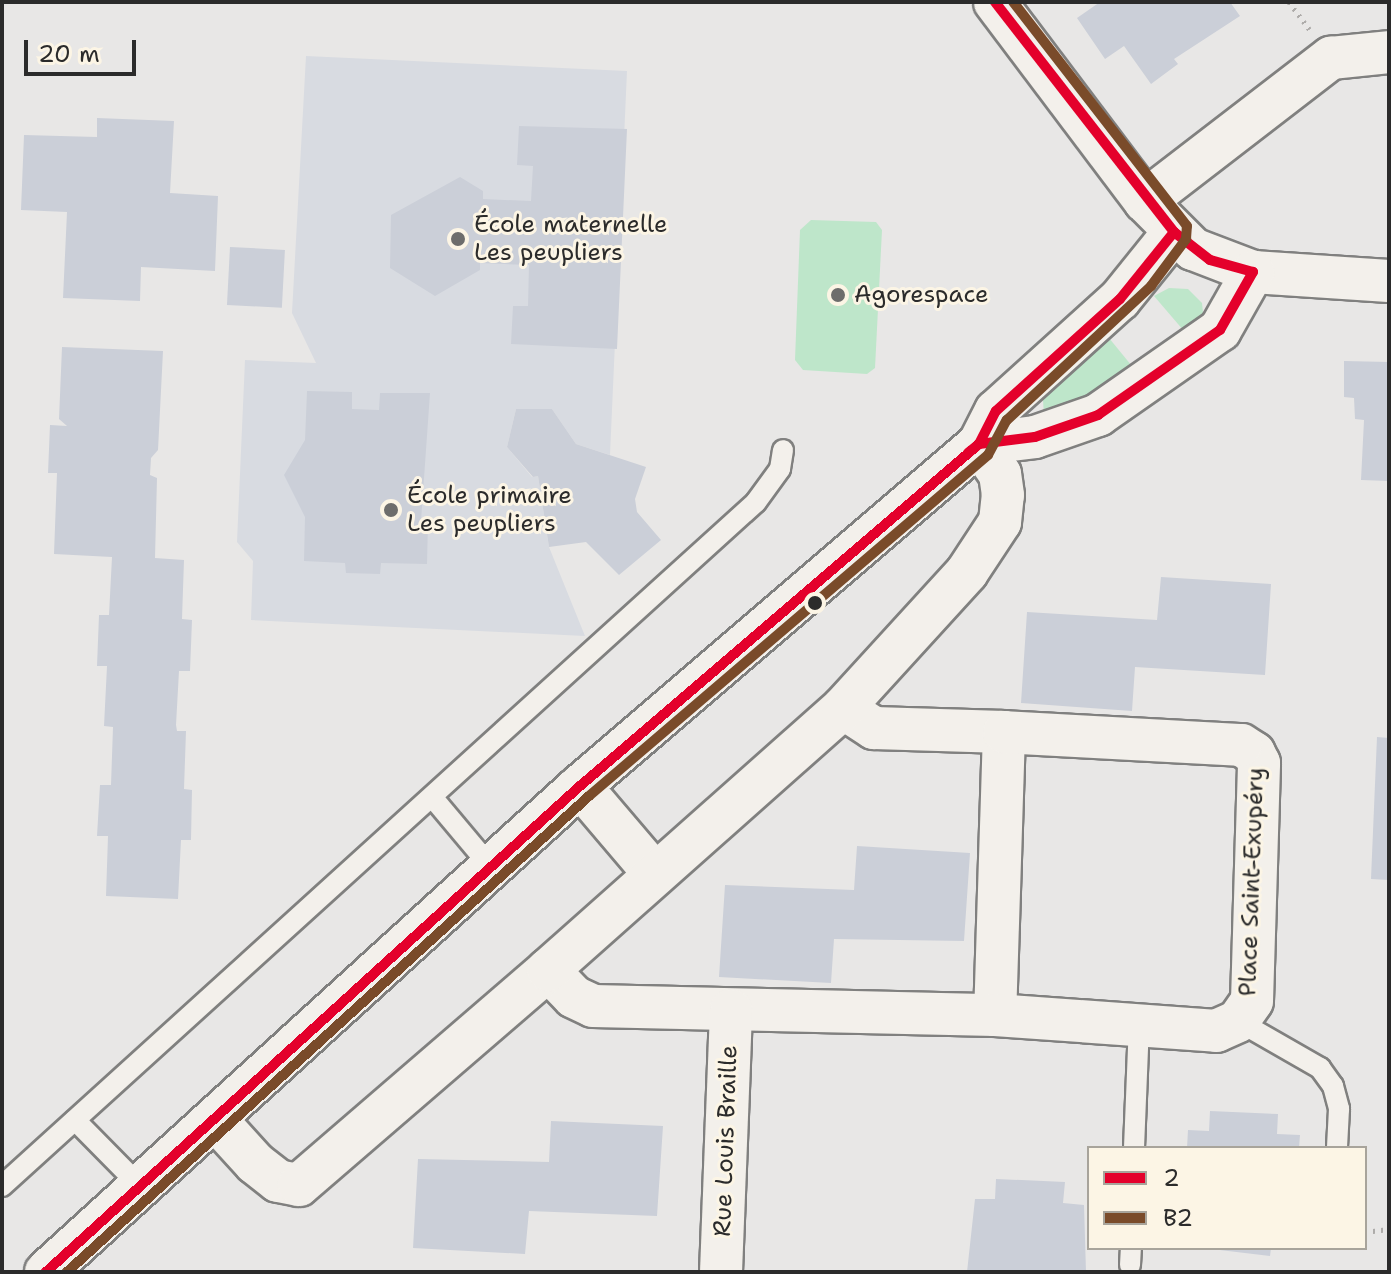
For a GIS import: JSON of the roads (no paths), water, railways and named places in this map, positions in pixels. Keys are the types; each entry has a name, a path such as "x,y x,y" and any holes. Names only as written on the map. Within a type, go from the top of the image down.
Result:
{"street":[{"path":"995,2 1145,201 1174,232 1210,260 1253,272 1389,281"},
{"path":"1145,201 1331,58 1389,52"},
{"path":"46,1272 580,786 979,444 996,411 1120,299 1174,232"},
{"path":"979,444 1035,437 1098,415 1220,330 1253,272"},
{"path":"215,1119 255,1163 278,1181 299,1185 548,970 843,708 967,572 1000,522 1000,474 979,444"},
{"name":"Place Saint-Exupéry","path":"548,970 574,997 593,1006 995,1015 1216,1031 1238,1021 1252,1001 1259,763 1254,753 1241,745 874,728 843,708"},
{"path":"995,1015 1004,732"},
{"path":"580,786 655,874"},
{"name":"Rue Louis Braille","path":"721,1272 731,1010"}],"lane":[{"path":"2,1186 756,502 780,469 783,450"},
{"path":"433,798 491,867"},
{"name":"Place Saint-Exupéry","path":"1238,1021 1320,1068 1333,1086 1339,1109 1337,1146"},
{"path":"1134,1146 1139,1026"},
{"path":"75,1120 141,1187"}],"place":[{"name":"École maternelle Les peupliers","path":"458,239"},
{"name":"Agorespace","path":"838,295"},
{"name":"École primaire Les peupliers","path":"391,510"}]}
